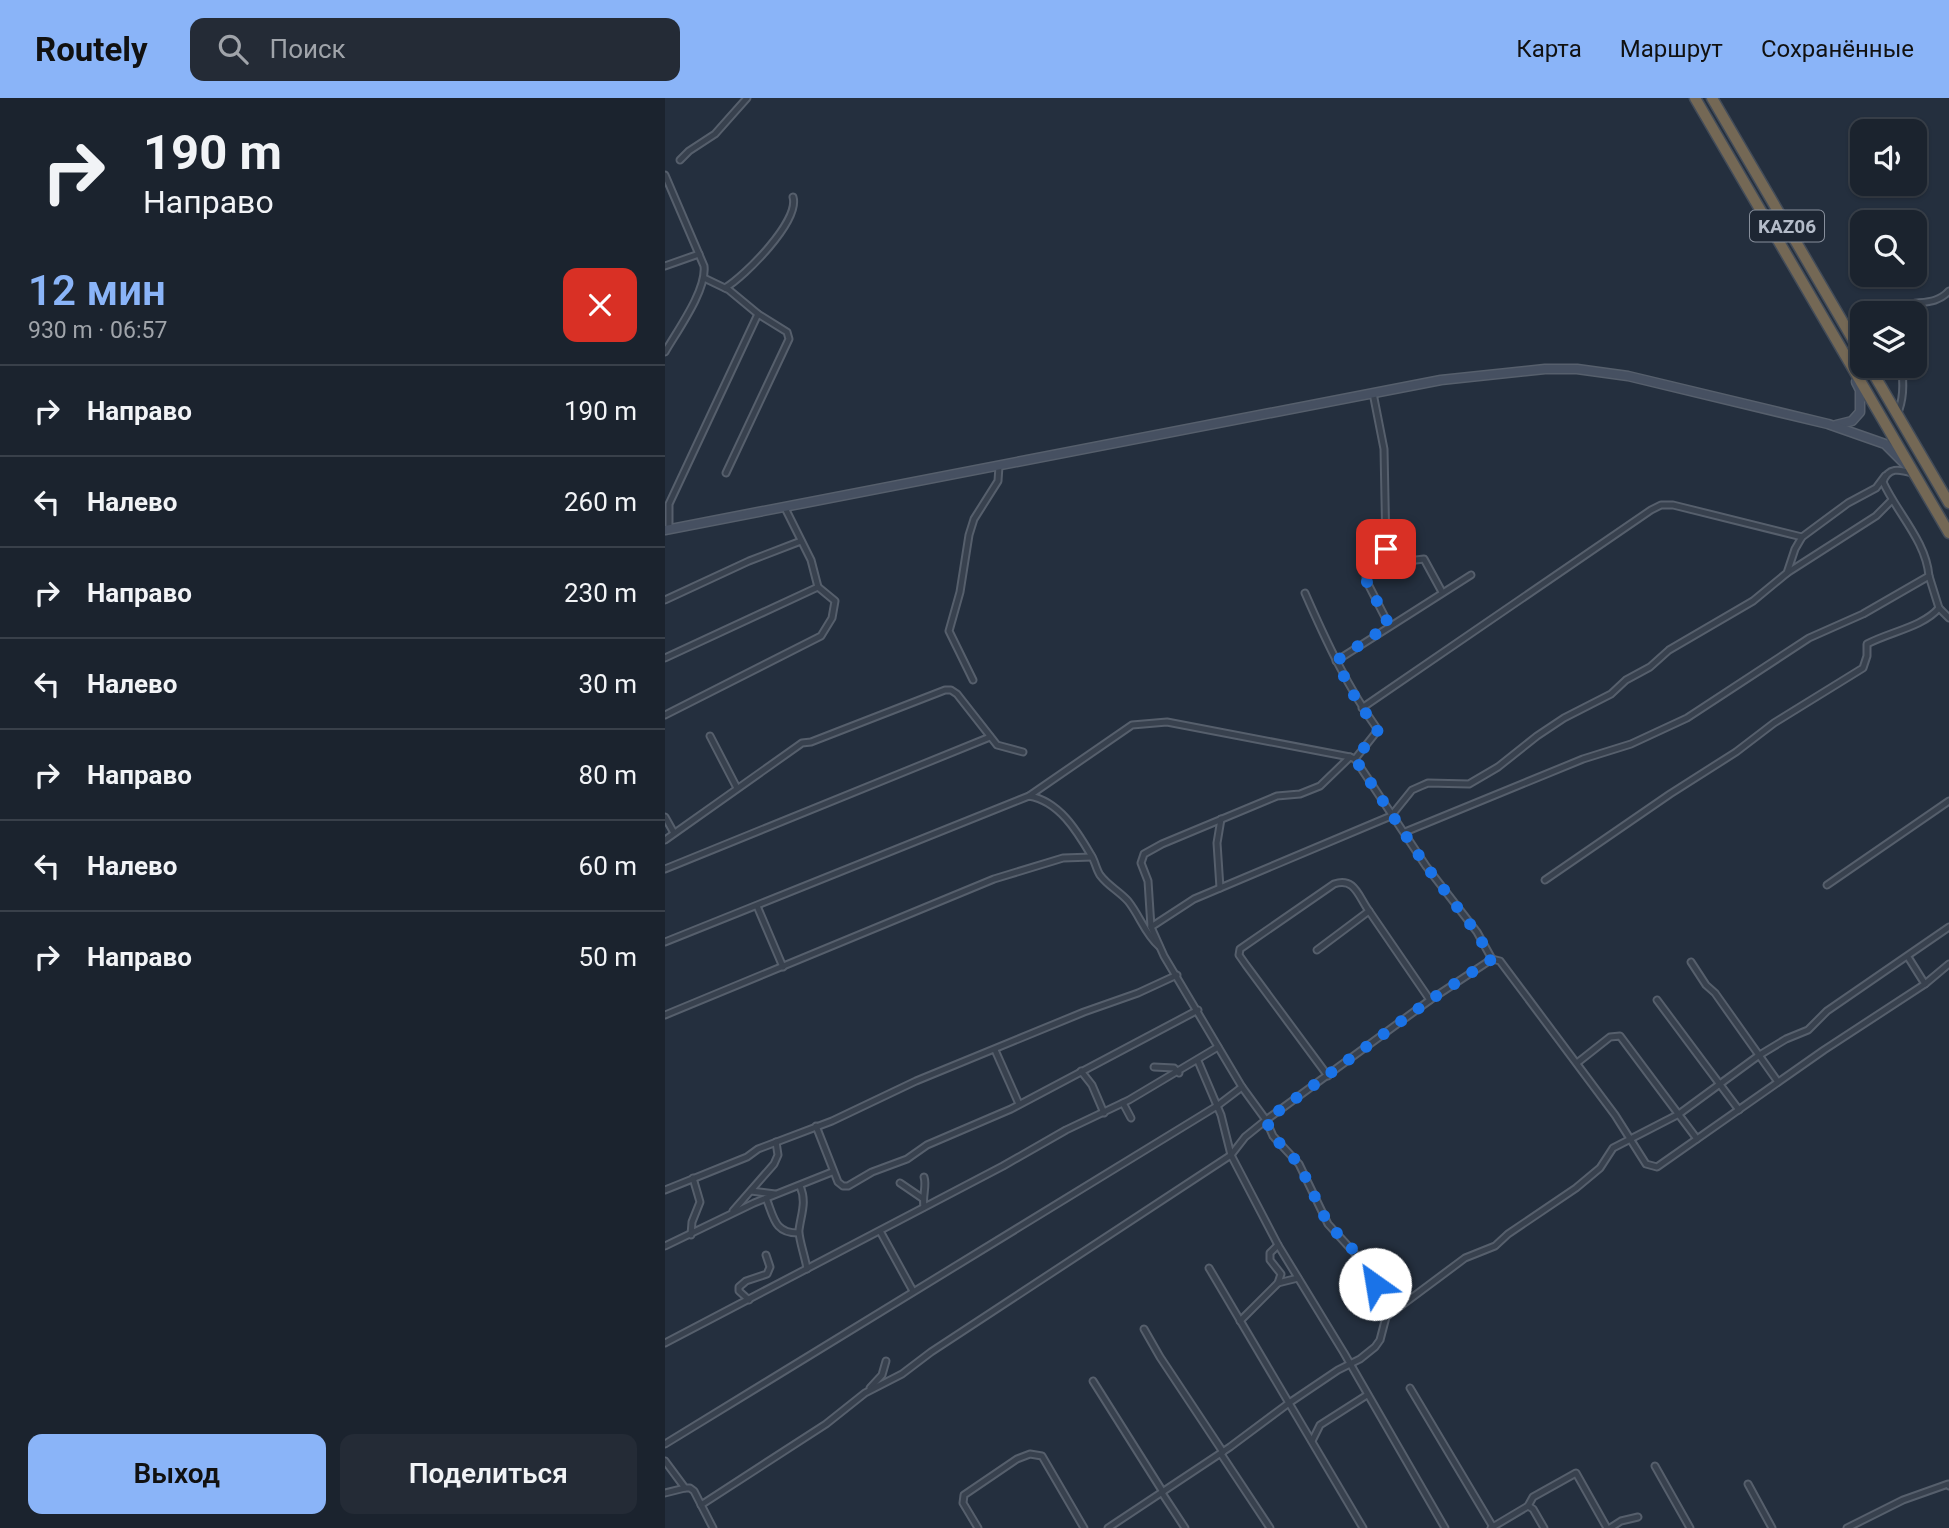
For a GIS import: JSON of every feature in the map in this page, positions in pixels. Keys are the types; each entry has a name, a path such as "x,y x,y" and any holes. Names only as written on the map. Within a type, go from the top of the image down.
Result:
{"highway":[{"name":"KАZ06","path":"1695,98 1949,533"},
{"name":"KАZ06","path":"1712,98 1850,334"},
{"path":"1875,378 1949,503"}],"main road":[{"path":"1828,424 1842,425 1852,421 1860,412 1860,390 1847,360"},
{"path":"667,529 1494,372 1577,369 1628,376 1681,388 1828,424 1885,444 1914,474"}],"street":[{"path":"680,160 715,134 747,98"},
{"path":"665,175 699,254 705,278 665,352"},
{"path":"725,288 739,278 775,241 790,217 795,203 793,197"},
{"path":"665,266 699,254"},
{"path":"705,278 725,288 758,314 787,332 789,339 726,473"},
{"path":"1927,302 1939,300 1949,291"},
{"path":"667,529 669,505 758,314"},
{"path":"1897,415 1902,404 1902,378"},
{"path":"1373,393 1384,449 1386,549 1383,564"},
{"path":"973,680 949,631 960,592 969,535 974,519 998,481 999,466"},
{"path":"1787,573 1802,537 1848,503 1876,488 1885,476 1896,470 1914,474"},
{"path":"1885,476 1883,482 1891,501 1919,544 1929,568 1939,608 1949,618"},
{"path":"1151,927 1194,899 1391,816 1412,790 1428,783 1469,784 1499,767 1564,718 1611,694 1669,650 1753,601 1787,573 1876,516 1891,501"},
{"path":"1362,708 1661,505 1673,505 1802,537"},
{"path":"665,715 821,636 832,618 835,601 818,587 811,560 785,508"},
{"path":"665,600 800,541"},
{"path":"1389,625 1366,580 1366,573 1371,567 1424,559 1442,592"},
{"path":"1336,661 1471,575"},
{"path":"1405,832 1583,759 1631,744 1687,718 1809,638 1863,614 1929,576"},
{"path":"665,658 818,587"},
{"path":"1108,1528 1375,1347 1384,1331 1386,1317 1379,1304 1371,1271 1328,1224 1299,1164 1273,1136 1266,1120 1242,1087 1161,948 1151,927 1148,881 1141,863 1144,854 1162,844 1277,796 1300,794 1320,786 1353,758 1378,730 1362,708 1336,661 1305,593"},
{"path":"1545,880 1736,752 1774,723 1863,668 1867,644 1926,619 1939,608"},
{"path":"665,840 802,743 811,742 945,690 957,694 990,737 1005,748 1023,752"},
{"path":"665,942 1029,796 1132,725 1167,722 1353,758 1426,866 1476,932 1492,959 1500,961 1577,1063 1646,1164 1657,1167 1925,984 1949,964"},
{"path":"711,736 737,788"},
{"path":"665,869 990,737"},
{"path":"1029,796 1058,809 1092,857 1109,887 1128,901 1147,934 1161,948"},
{"path":"1827,885 1949,802"},
{"path":"665,817 674,833"},
{"path":"1220,888 1217,843 1221,819"},
{"path":"665,1015 994,879 1063,858 1092,857"},
{"path":"1328,1076 1239,955 1240,949 1334,884 1344,880 1350,883 1430,1000"},
{"path":"757,906 783,967"},
{"path":"1317,950 1370,911"},
{"path":"1386,1317 1465,1258 1495,1246 1576,1188 1600,1168 1613,1148 1679,1114 1758,1056 1808,1030 1827,1011 1949,928"},
{"path":"1908,957 1925,984"},
{"path":"865,1393 892,1380 1231,1155 1245,1137 1266,1120 1430,1000 1492,959"},
{"path":"1691,962 1778,1082"},
{"path":"665,1190 852,1112 916,1081 1177,975"},
{"path":"1657,1000 1739,1110"},
{"path":"816,1126 832,1172 838,1182 848,1186 872,1172 907,1158 927,1145 1019,1104 1198,1010"},
{"path":"1577,1063 1610,1037 1620,1036 1697,1139"},
{"path":"665,1343 1003,1166 1032,1148 1123,1103 1179,1073 1218,1047"},
{"path":"995,1051 1019,1104"},
{"path":"1198,1061 1206,1075 1225,1127 1231,1155 1278,1245 1445,1528"},
{"path":"1154,1067 1174,1068 1179,1073"},
{"path":"1081,1072 1092,1085 1104,1113"},
{"path":"665,1444 1217,1106 1242,1087"},
{"path":"1123,1103 1131,1118"},
{"path":"731,1214 774,1164 778,1155 776,1142"},
{"path":"665,1246 775,1194 832,1172"},
{"path":"924,1177 924,1207"},
{"path":"691,1235 692,1222 700,1202 694,1178"},
{"path":"900,1183 922,1198"},
{"path":"800,1186 804,1212 798,1233 807,1269"},
{"path":"751,1191 775,1194"},
{"path":"766,1198 778,1227 786,1232 798,1233"},
{"path":"880,1231 913,1291"},
{"path":"1240,1321 1278,1283 1281,1274 1270,1260 1270,1253 1278,1245"},
{"path":"749,1300 739,1291 739,1287 745,1281 767,1274 770,1267 766,1255"},
{"path":"1209,1268 1363,1528"},
{"path":"1278,1283 1298,1278"},
{"path":"1144,1329 1270,1528"},
{"path":"886,1361 887,1377 892,1380"},
{"path":"701,1505 814,1432 865,1393 885,1370"},
{"path":"1093,1381 1185,1528"},
{"path":"1410,1388 1492,1527 1528,1506 1533,1497 1576,1473 1609,1528 1621,1521 1638,1517"},
{"path":"1312,1441 1320,1425 1367,1395"},
{"path":"978,1528 963,1503 964,1494 1017,1459 1030,1454 1042,1456 1084,1528"},
{"path":"665,1462 685,1488"},
{"path":"1655,1466 1690,1528"},
{"path":"1748,1484 1772,1528"},
{"path":"1847,1528 1903,1500 1948,1484 1949,1486"},
{"path":"665,1493 690,1488 713,1528"},
{"path":"1528,1506 1533,1508 1544,1528"}],"route":[{"path":"1375,1284 1365,1262 1328,1224 1299,1164 1273,1136 1266,1120 1430,1000 1492,959 1453,898 1426,866 1405,832 1391,816 1355,759 1362,754 1378,730 1357,701 1336,661 1389,625 1366,580 1366,573 1371,567 1383,564 1386,549"}]}
